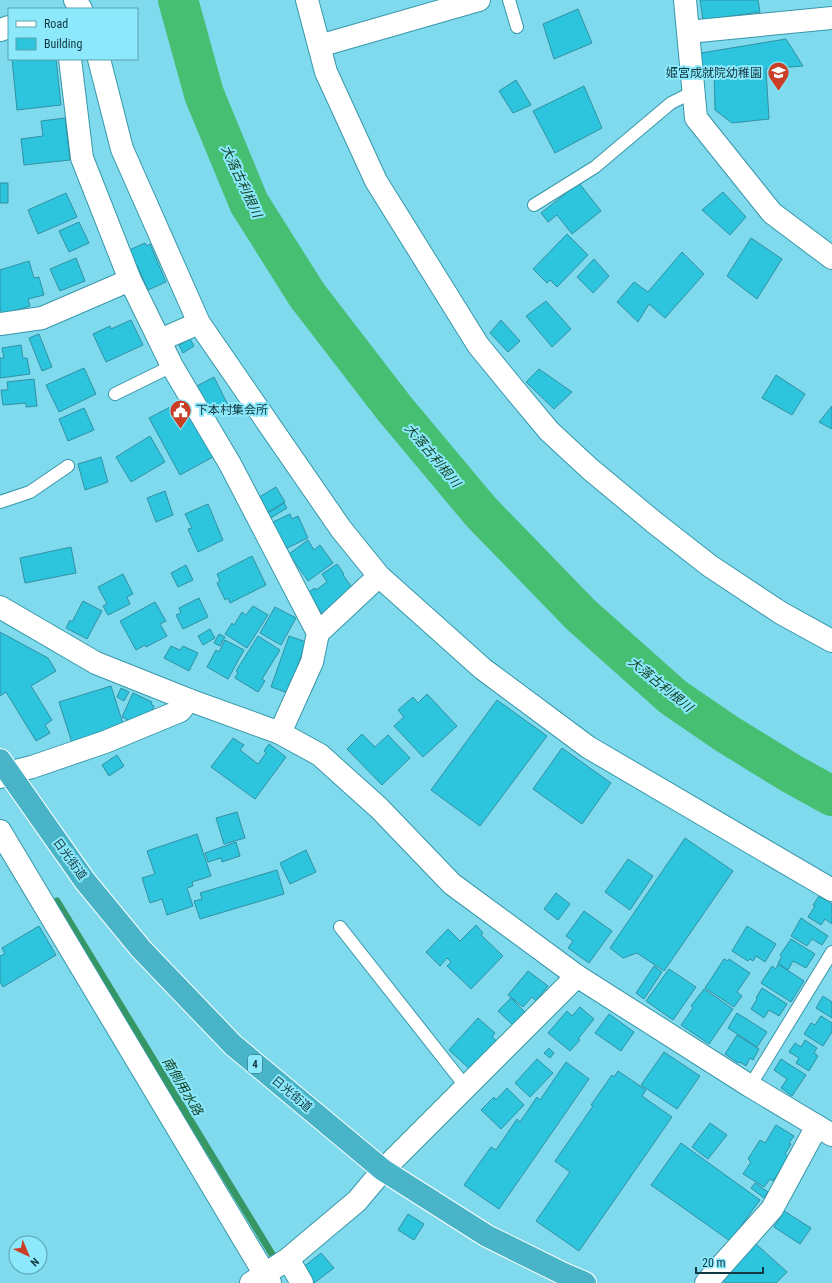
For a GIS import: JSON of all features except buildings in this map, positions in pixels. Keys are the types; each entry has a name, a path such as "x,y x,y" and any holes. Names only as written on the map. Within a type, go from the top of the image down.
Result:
{"highway":[{"name":"日光街道","path":"3,770 85,881 141,950 233,1045 383,1170 487,1236 585,1283"}],"street":[{"path":"307,0 326,72 376,181 478,345 549,430 590,469 710,566 781,613 832,641"},
{"path":"319,46 479,0"},
{"path":"685,0 696,118 772,213 832,258"},
{"path":"688,32 832,18"},
{"path":"70,60 82,158 130,280 172,366 230,464 318,633"},
{"path":"99,60 122,149 199,323 341,529 379,576 482,668 588,747 832,890"},
{"path":"0,324 42,318 130,280"},
{"path":"160,340 199,323"},
{"path":"280,734 312,662 318,633 379,576"},
{"path":"0,607 96,663 280,734 320,755 378,808 452,884 577,976 750,1086 824,1131 772,1209 706,1283"},
{"path":"3,770 32,767 105,742 180,711 189,700"},
{"path":"0,831 262,1280 357,1201 383,1170 577,976"},
{"path":"288,1259 302,1283"}],"lane":[{"path":"509,0 516,27"},
{"path":"534,205 595,167 671,103 693,92"},
{"path":"115,394 172,366"},
{"path":"0,502 30,492 68,466"},
{"path":"340,927 466,1087"},
{"path":"750,1086 832,952"}],"waterway":[{"name":"大落古利根川","path":"178,0 204,94 249,203 307,295 394,408 481,512 581,615 673,697 727,734 792,774 832,796"},
{"name":"南側用水路","path":"57,901 278,1264"}],"place":[{"name":"姫宮成就院幼稚園","path":"778,92"},
{"name":"下本村集会所","path":"180,430"}]}
